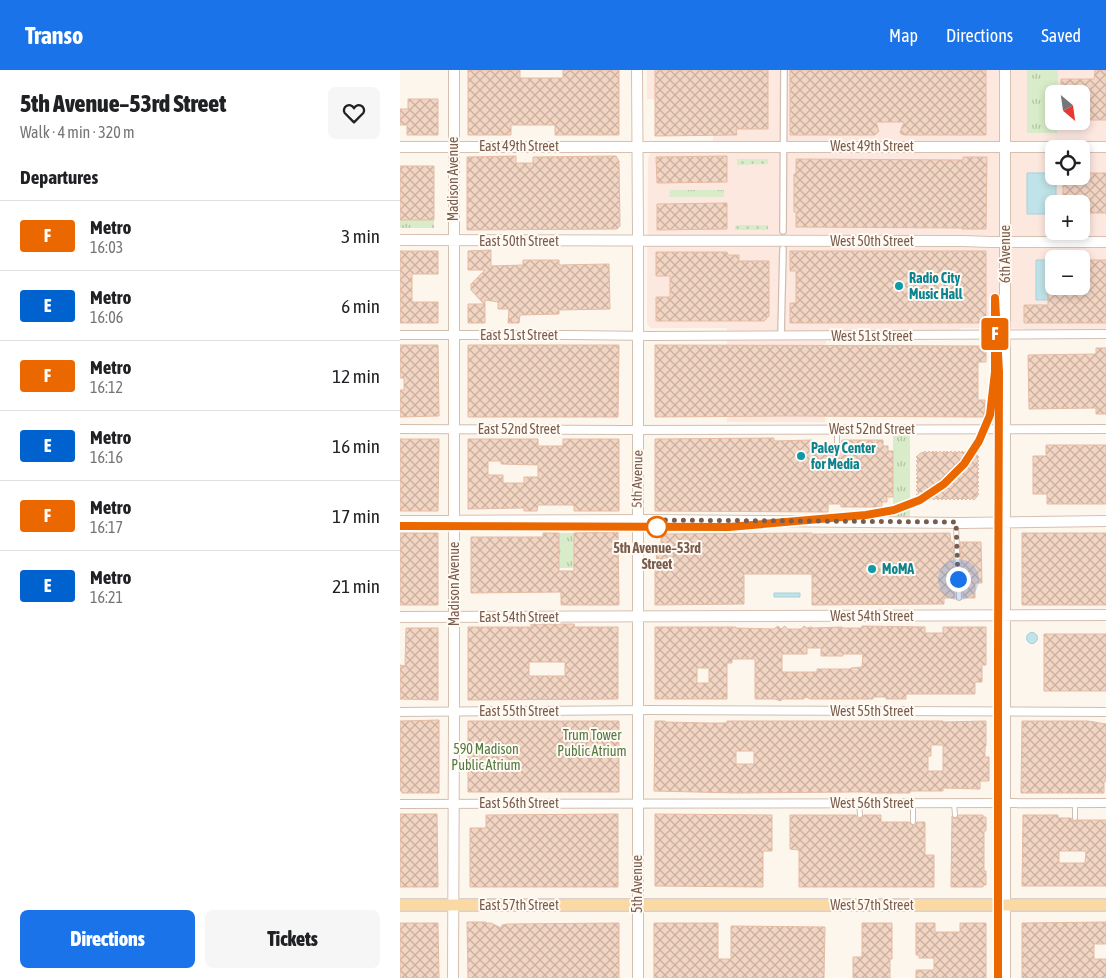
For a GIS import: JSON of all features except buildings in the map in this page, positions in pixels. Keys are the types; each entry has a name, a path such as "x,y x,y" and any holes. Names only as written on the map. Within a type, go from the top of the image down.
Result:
{"main road":[{"name":"Madison Avenue","path":"453,978 454,70"},
{"name":"5th Avenue","path":"637,70 638,978"},
{"name":"6th Avenue","path":"1005,70 1005,978"},
{"name":"East 49th Street","path":"400,147 637,146"},
{"name":"West 49th Street","path":"637,146 1106,147"},
{"name":"East 50th Street","path":"400,240 638,241"},
{"name":"West 50th Street","path":"638,241 1106,242"},
{"path":"400,521 638,521 753,518 956,522 1106,522"},
{"name":"West 54th Street","path":"638,616 1106,615"},
{"name":"East 54th Street","path":"400,617 638,616"},
{"name":"East 57th Street","path":"400,905 637,905"},
{"name":"West 57th Street","path":"637,905 1106,905"}],"street":[{"path":"783,231 784,70"},
{"path":"781,336 783,250"},
{"name":"West 51st Street","path":"637,336 1106,334"},
{"name":"East 51st Street","path":"400,335 637,336"},
{"name":"East 52nd Street","path":"400,429 638,429"},
{"name":"West 52nd Street","path":"638,429 1106,429"},
{"name":"West 55th Street","path":"638,710 1106,712"},
{"name":"East 55th Street","path":"400,712 638,710"},
{"name":"West 56th Street","path":"638,803 1106,803"},
{"name":"East 56th Street","path":"400,804 638,803"}],"lane":[{"path":"837,429 837,445"},
{"path":"956,522 959,598"},
{"path":"860,803 860,814"},
{"path":"914,803 914,822"},
{"path":"954,803 954,815"},
{"path":"1075,803 1075,818"}],"shaded area":[{"path":"647,70 1106,70 1106,332 1027,332 1027,329 961,328 960,332 826,332 825,422 727,422 727,328 651,328 647,323 649,156 651,153 713,153 713,99 647,99"}],"green space":[{"path":"1027,70 1058,70 1058,85 1045,85 1045,130 1057,130 1057,133 1027,133"},
{"path":"737,159 768,159 768,164 737,165"},
{"path":"670,190 724,190 724,197 669,197"},
{"path":"400,220 434,220 434,228 400,228"},
{"path":"735,225 768,225 768,230 735,230"},
{"path":"893,429 910,429 910,522 893,522"},
{"path":"559,533 574,533 574,568 559,568"}],"water":[{"path":"1027,173 1045,173 1045,185 1056,185 1056,195 1045,195 1045,214 1027,214"},
{"path":"1036,260 1045,260 1045,295 1048,295 1048,300 1036,300"},
{"path":"774,593 800,593 800,597 774,597"},
{"path":"1032,632 1038,638 1032,644 1026,638"}],"metro line":[{"name":"F","path":"400,526 729,527 866,515 894,510 920,500 944,484 964,464 979,441 990,415 995,372 995,298 999,356 998,978"}],"place":[{"name":"Radio City Music Hall","path":"899,286"},
{"name":"Paley Center for Media","path":"801,456"},
{"name":"5th Avenue–53rd Street","path":"657,527"},
{"name":"MoMA","path":"872,569"}],"route":[{"path":"657,527 649,520 956,522 958,579"}],"park label":[{"name":"Trum Tower Public Atrium","path":"592,744"},
{"name":"590 Madison Public Atrium","path":"486,758"}]}
